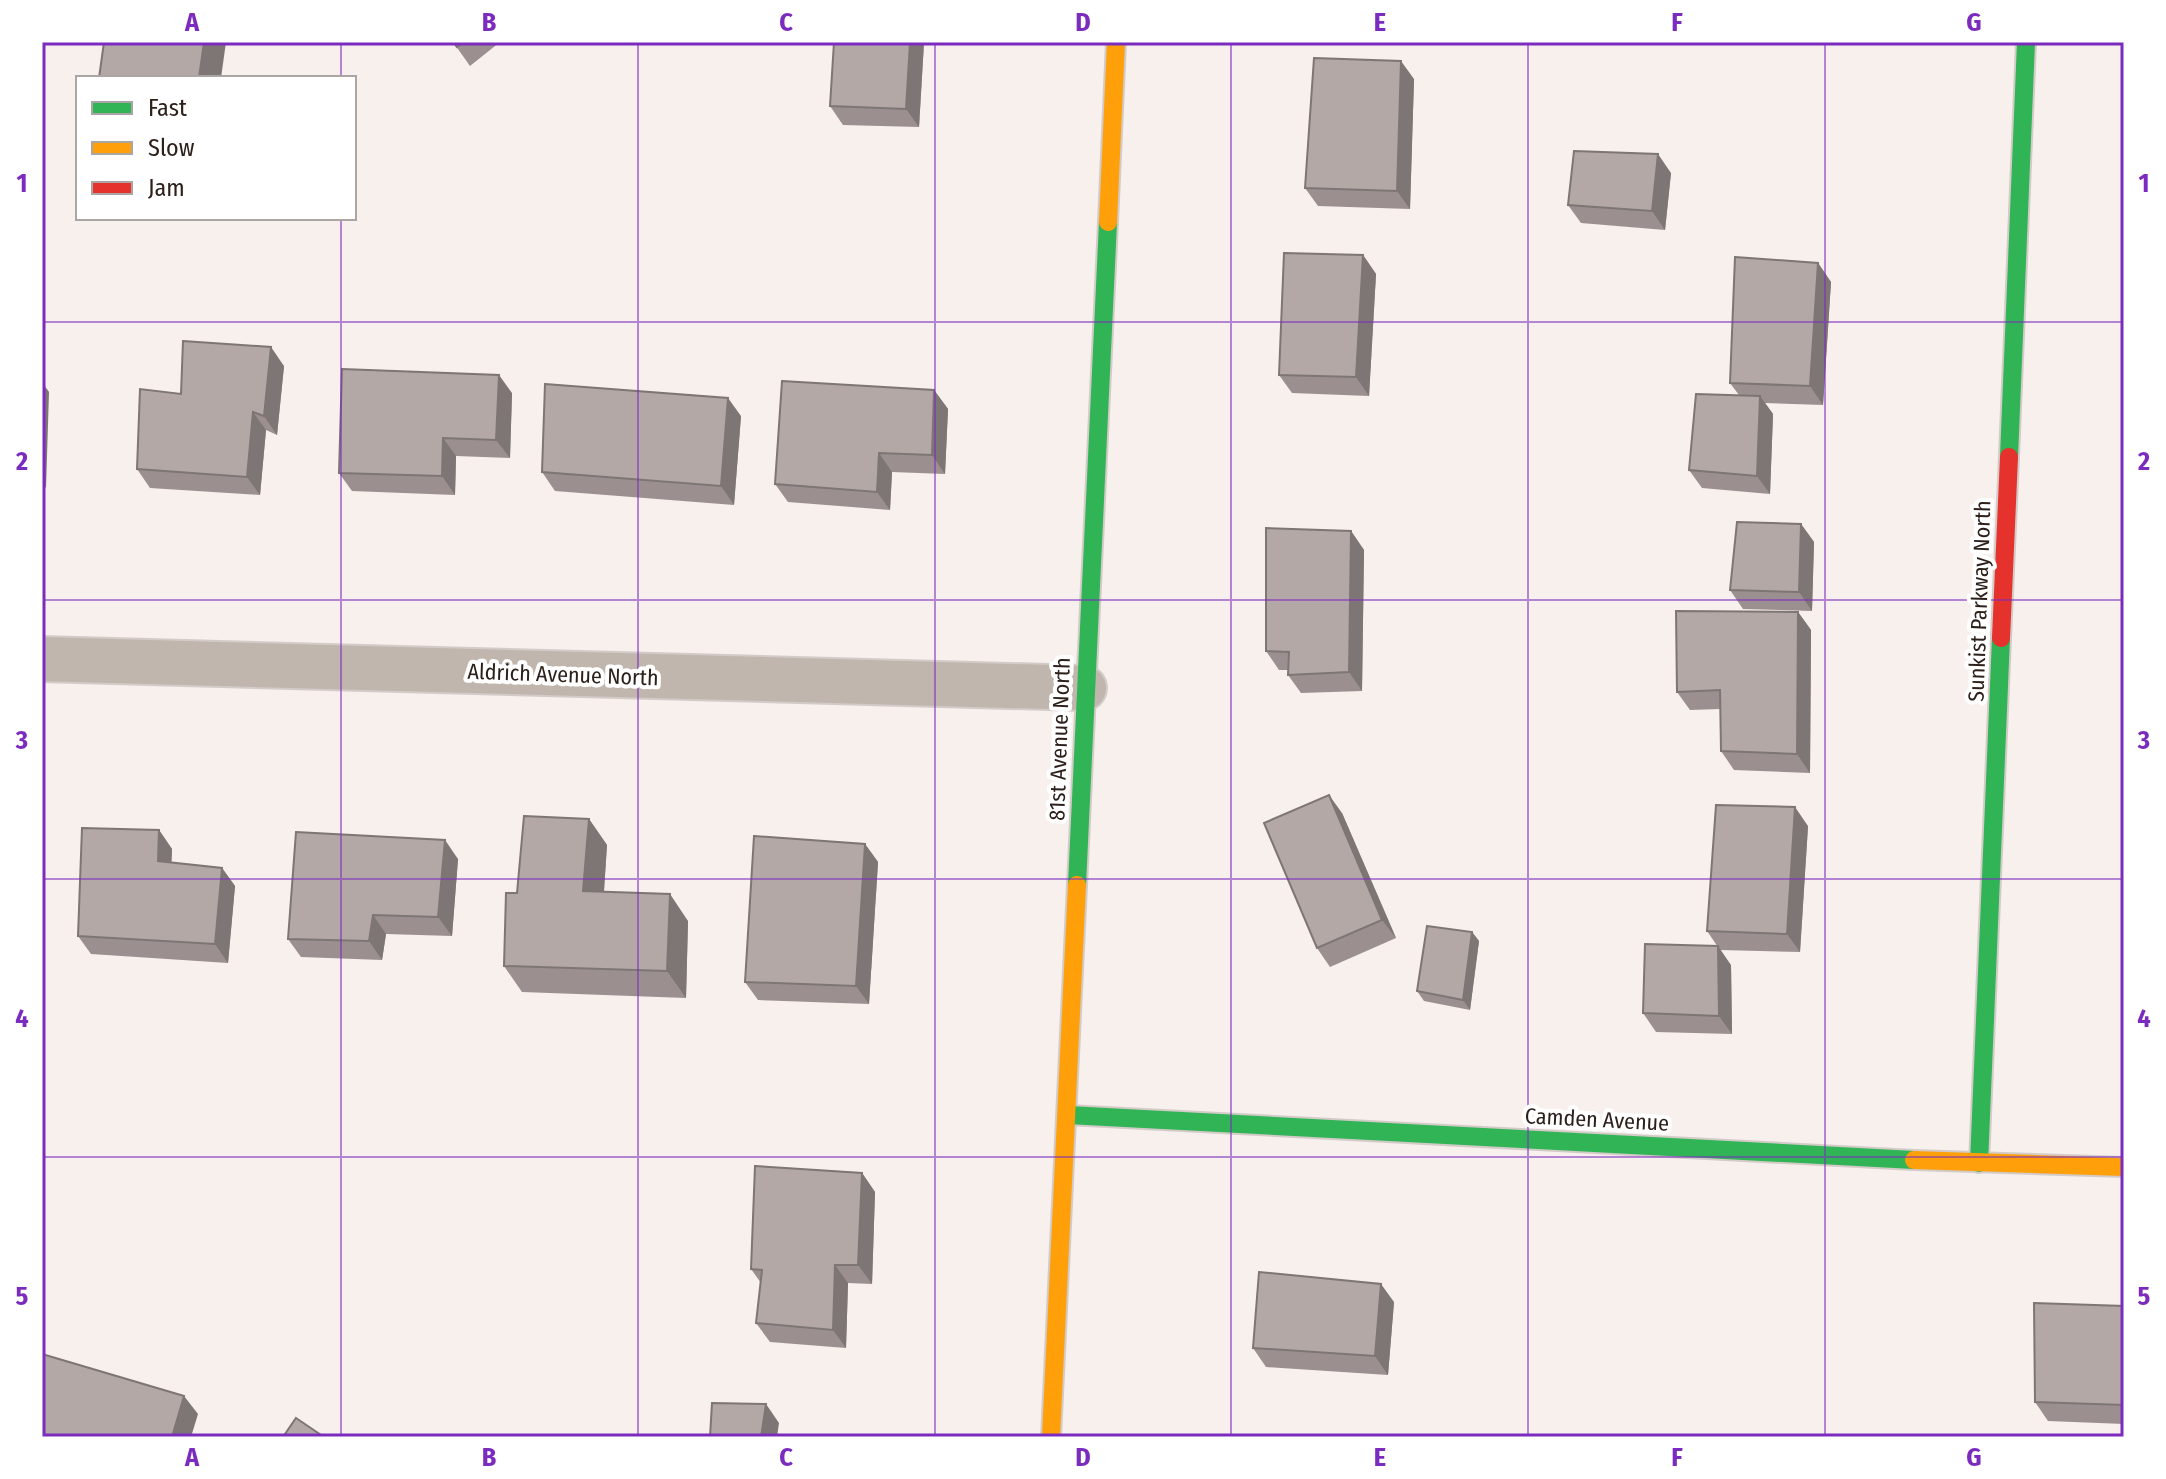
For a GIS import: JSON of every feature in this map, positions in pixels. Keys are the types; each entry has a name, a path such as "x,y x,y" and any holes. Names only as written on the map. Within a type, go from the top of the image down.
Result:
{"street":[{"name":"81st Avenue North","path":"1051,1437 1116,42"},
{"name":"Sunkist Parkway North","path":"1979,1163 2026,42"},
{"name":"Aldrich Avenue North","path":"42,659 1084,688"},
{"name":"Camden Avenue","path":"1068,1115 1979,1163 2124,1167"}],"building":[{"path":"104,42 204,42 199,76 99,76"},
{"path":"834,42 910,42 906,109 830,106"},
{"path":"1314,58 1401,61 1397,191 1305,188"},
{"path":"1574,151 1658,154 1652,211 1568,205"},
{"path":"1284,253 1363,255 1356,377 1279,375"},
{"path":"1735,257 1818,263 1810,386 1730,383"},
{"path":"183,341 271,347 264,416 253,412 247,477 137,469 140,389 181,394"},
{"path":"342,369 499,375 496,440 443,438 442,476 339,473"},
{"path":"782,381 934,390 932,455 879,453 877,492 775,484"},
{"path":"545,384 728,398 721,486 542,472"},
{"path":"1696,394 1760,396 1757,476 1689,470"},
{"path":"1737,522 1801,524 1799,592 1730,590"},
{"path":"1266,528 1351,531 1349,672 1288,675 1289,652 1266,651"},
{"path":"1676,611 1798,612 1797,754 1721,751 1720,690 1677,692"},
{"path":"1329,795 1382,920 1317,948 1264,823"},
{"path":"1716,805 1795,807 1787,934 1707,931"},
{"path":"524,816 589,819 583,891 670,894 667,971 504,966 506,893 517,893"},
{"path":"82,828 159,830 158,861 222,868 215,944 78,936"},
{"path":"296,832 445,840 438,917 373,915 369,941 288,939"},
{"path":"754,836 865,844 856,986 745,982"},
{"path":"1427,926 1472,932 1463,1000 1417,991"},
{"path":"1645,944 1718,946 1719,1016 1643,1013"},
{"path":"755,1166 862,1173 858,1265 835,1265 833,1330 756,1323 762,1270 751,1269"},
{"path":"1259,1272 1381,1284 1375,1356 1253,1348"},
{"path":"2034,1303 2124,1306 2124,1405 2035,1402"},
{"path":"42,1354 184,1396 172,1437 42,1437"},
{"path":"712,1403 766,1404 761,1437 710,1437"},
{"path":"296,1418 324,1437 283,1437"}],"traffic: fast":[{"path":"2009,457 2026,42"},
{"path":"1077,885 1108,222"},
{"path":"1979,1163 2001,638"},
{"path":"1068,1115 1914,1160"}],"traffic: slow":[{"path":"1108,222 1116,42"},
{"path":"1051,1437 1077,885"},
{"path":"1914,1160 2124,1167"}],"traffic: jam":[{"path":"2001,638 2009,457"}]}
